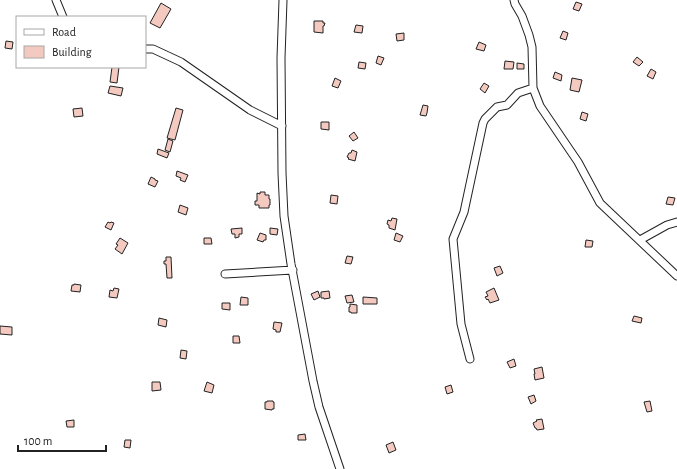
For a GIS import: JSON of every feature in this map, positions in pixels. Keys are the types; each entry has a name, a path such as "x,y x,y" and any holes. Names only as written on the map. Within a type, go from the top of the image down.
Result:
{"street":[{"path":"56,0 63,16"},
{"path":"283,0 282,173 284,216 312,381 319,407 340,469"},
{"path":"514,0 522,16 532,47 533,88 540,106 578,162 600,203 677,276"},
{"path":"146,49 153,49 181,62 250,110 282,126"},
{"path":"470,359 461,324 453,239 464,212 485,119 497,107 506,105 518,93 533,88"},
{"path":"640,240 677,222"},
{"path":"225,274 293,270"}],"building":[{"path":"576,2 582,4 579,11 573,9"},
{"path":"161,3 171,9 160,28 150,23"},
{"path":"314,21 323,21 323,23 325,23 323,26 323,33 314,32"},
{"path":"356,25 363,26 362,33 354,32"},
{"path":"563,31 568,33 566,40 560,38"},
{"path":"404,33 404,40 397,41 396,34"},
{"path":"6,41 13,42 12,49 5,48"},
{"path":"479,42 486,45 484,51 476,49"},
{"path":"378,56 384,58 381,65 376,63"},
{"path":"637,57 643,62 639,66 633,62"},
{"path":"505,61 514,62 513,69 504,69"},
{"path":"359,62 366,63 365,69 358,68"},
{"path":"517,63 524,64 524,69 517,69"},
{"path":"112,68 119,68 117,83 110,82"},
{"path":"651,69 656,72 653,79 647,76"},
{"path":"555,72 562,75 561,81 553,78"},
{"path":"335,78 341,81 338,88 332,86"},
{"path":"572,78 582,80 579,92 570,90"},
{"path":"484,83 489,86 485,93 480,89"},
{"path":"110,86 123,88 121,96 108,93"},
{"path":"423,105 428,106 426,116 420,115"},
{"path":"82,108 83,116 74,117 73,109"},
{"path":"176,108 183,110 175,140 167,138"},
{"path":"582,112 588,114 586,121 580,119"},
{"path":"321,122 329,122 329,130 321,129"},
{"path":"354,132 358,138 353,141 349,136"},
{"path":"168,139 173,141 170,152 165,150"},
{"path":"158,149 169,153 167,158 157,154"},
{"path":"352,150 357,152 355,161 348,159 349,158 347,157"},
{"path":"177,171 188,175 185,182 176,176"},
{"path":"151,177 158,181 155,187 148,184"},
{"path":"260,192 265,192 265,195 269,195 269,208 259,208 259,205 255,205 255,201 257,201 257,193 260,194"},
{"path":"331,195 338,196 337,204 330,203"},
{"path":"668,197 675,198 673,205 666,204"},
{"path":"180,205 188,208 186,215 178,212"},
{"path":"392,218 397,219 395,230 389,228 389,225 387,224 388,220 391,221"},
{"path":"108,222 114,223 111,230 105,227"},
{"path":"242,228 242,234 239,234 239,237 235,238 235,234 232,234 231,229"},
{"path":"270,228 278,229 277,235 270,234"},
{"path":"260,233 266,235 266,240 263,242 257,240"},
{"path":"396,233 403,236 400,242 394,240"},
{"path":"120,238 128,243 122,254 115,249"},
{"path":"204,238 211,238 212,244 204,244"},
{"path":"586,240 593,241 592,247 585,247"},
{"path":"347,256 353,257 351,264 345,263"},
{"path":"166,257 171,257 172,278 167,278 166,264 164,264"},
{"path":"500,266 503,273 497,276 494,268"},
{"path":"72,285 81,285 80,292 71,291"},
{"path":"114,288 119,289 117,298 109,297 110,290 113,291"},
{"path":"494,288 499,300 490,303 485,297 488,296 486,292"},
{"path":"318,291 320,297 314,300 311,294"},
{"path":"329,291 330,298 321,298 321,292"},
{"path":"352,295 354,302 347,303 345,296"},
{"path":"241,297 248,298 248,305 240,305"},
{"path":"363,297 377,298 377,304 363,304"},
{"path":"222,303 230,303 230,310 222,309"},
{"path":"350,304 357,305 357,313 349,312"},
{"path":"634,316 642,318 641,323 632,321"},
{"path":"159,318 167,320 166,327 158,325"},
{"path":"274,322 282,323 280,332 276,332 276,330 273,329"},
{"path":"0,326 12,327 12,335 0,334"},
{"path":"233,336 239,336 240,343 233,343"},
{"path":"181,350 187,351 186,359 180,358"},
{"path":"514,359 516,366 510,368 507,362"},
{"path":"542,367 544,378 535,380 534,369"},
{"path":"152,382 160,382 161,390 152,391"},
{"path":"207,382 214,385 212,393 204,391"},
{"path":"451,385 453,392 447,394 445,387"},
{"path":"534,395 536,401 531,404 528,397"},
{"path":"650,401 652,411 647,412 644,402"},
{"path":"265,402 274,402 274,409 265,409"},
{"path":"542,419 544,429 537,430 533,423 537,421 536,420"},
{"path":"74,420 74,427 67,427 66,421"},
{"path":"305,434 306,440 298,440 298,435"},
{"path":"125,440 131,440 130,448 124,447"},
{"path":"393,442 396,450 389,453 386,445"}]}
